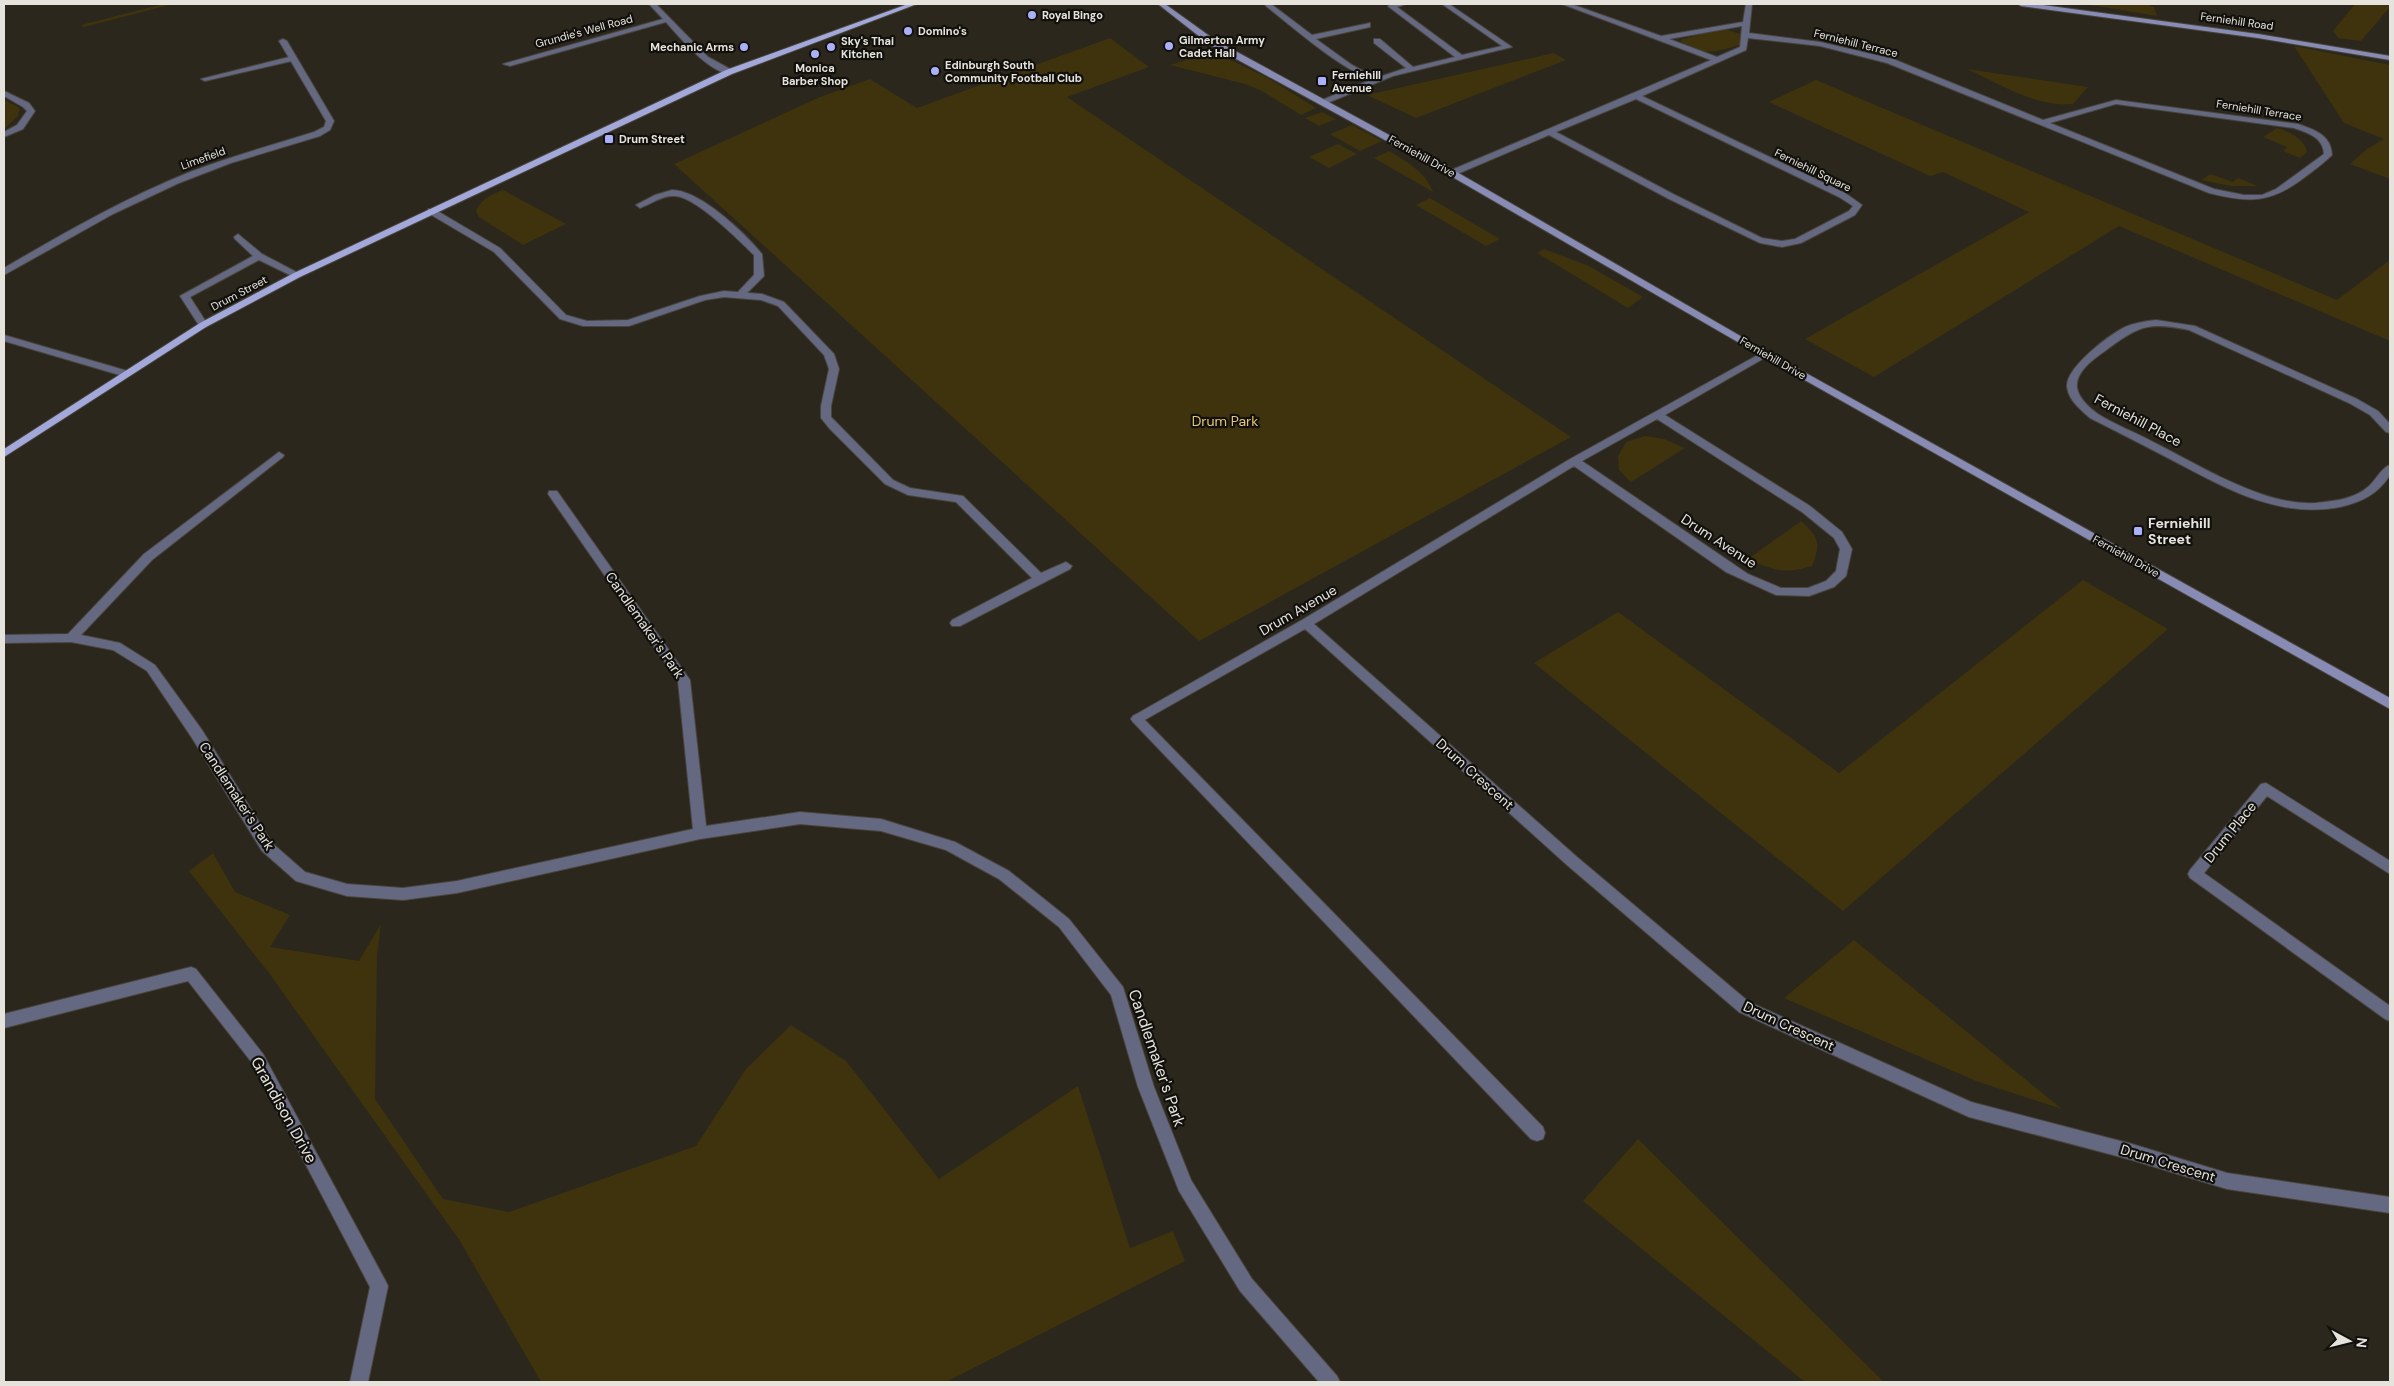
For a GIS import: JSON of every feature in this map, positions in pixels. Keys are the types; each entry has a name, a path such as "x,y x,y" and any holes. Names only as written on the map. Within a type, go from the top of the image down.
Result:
{"main road":[{"name":"Drum Street","path":"4,454 203,325 297,275 728,72 914,4"},
{"name":"Ferniehill Drive","path":"1161,4 1212,42 1452,172 1766,354 2390,704"},
{"name":"Ferniehill Road","path":"2021,4 2051,6 2298,41 2390,58"}],"street":[{"path":"652,4 705,59 728,72"},
{"path":"1392,5 1403,4"},
{"path":"1325,102 1375,80 1410,68 1508,47 1445,4"},
{"path":"1566,4 1716,59"},
{"path":"1452,172 1636,96 1742,48 1749,4"},
{"path":"1268,5 1349,67 1375,80"},
{"path":"1392,5 1459,57"},
{"name":"Grundie's Well Road","path":"507,64 667,20"},
{"path":"1661,38 1745,24"},
{"path":"1309,38 1367,25"},
{"name":"Ferniehill Terrace","path":"1744,36 1820,44 1890,61 2041,123 2212,191 2241,197 2263,197 2277,191 2328,156 2328,148 2322,138 2312,131 2295,126 2116,102 2041,123"},
{"name":"Limefield","path":"4,272 96,218 177,180 316,134 327,128 330,121 283,41"},
{"path":"1377,41 1410,68"},
{"path":"205,79 293,58"},
{"path":"4,94 26,105 31,112 20,127 4,135"},
{"name":"Ferniehill Square","path":"1549,132 1672,197 1760,240 1782,244 1798,241 1852,213 1858,205 1842,195 1636,96"},
{"path":"640,205 668,194 686,195 736,232 758,254 759,276 741,294"},
{"path":"430,211 497,250 564,317 586,324 630,323 702,298 741,294 762,297 781,304 829,354 834,368 826,406 826,418 889,482 908,491 959,499 1040,579"},
{"path":"238,237 259,256 297,275"},
{"path":"203,325 186,296 259,256"},
{"name":"Ferniehill Place","path":"2390,430 2374,413 2354,401 2192,328 2170,324 2152,323 2133,327 2085,361 2074,374 2073,389 2079,405 2094,416 2243,492 2281,505 2319,507 2357,500 2379,484 2390,468"},
{"path":"4,338 127,374"},
{"name":"Drum Avenue","path":"1537,1133 1137,719 1306,623 1574,461 1766,354"},
{"name":"Drum Avenue","path":"1574,461 1744,577 1780,592 1809,592 1830,584 1842,573 1846,549 1838,535 1806,509 1658,415"},
{"path":"71,638 148,556 279,455"},
{"path":"2379,484 2390,489"},
{"name":"Candlemaker's Park","path":"553,494 684,680 700,833"},
{"path":"956,623 1066,566"},
{"name":"Drum Crescent","path":"1306,623 1572,861 1744,1007 1969,1108 2132,1152 2227,1181 2390,1205"},
{"name":"Candlemaker's Park","path":"4,639 71,638 116,646 150,668 197,734 267,847 301,877 347,890 403,894 456,887 700,833 800,818 881,825 950,846 988,867 1004,876 1064,923 1118,992 1146,1088 1185,1185 1246,1285 1331,1382"},
{"name":"Drum Place","path":"2390,868 2266,788 2195,874 2390,1014"},
{"name":"Grandison Drive","path":"4,1022 191,974 258,1059 379,1286 359,1382"}],"green space":[{"path":"163,4 173,4 84,27 81,25"},
{"path":"2084,4 2149,5 2154,7 2157,16"},
{"path":"2355,4 2390,4 2390,7 2361,41 2338,38 2333,31"},
{"path":"1715,30 1727,30 1741,34 1740,45 1708,52 1692,50 1680,40"},
{"name":"Drum Park","path":"1110,38 1149,67 1067,97 1571,437 1199,641 674,164 820,97 870,79 917,108"},
{"path":"2294,46 2390,65 2390,179 2350,164 2367,149 2384,139 2344,123"},
{"path":"1214,52 1268,78 1316,108 1301,115 1262,91 1245,84 1170,65"},
{"path":"1554,53 1566,60 1416,118 1367,95"},
{"path":"1967,69 2088,87 2073,104 2059,104 2032,99"},
{"path":"1816,80 2337,300 2390,260 2390,341 2119,226 1874,377 1805,339 2029,212 1943,172 1930,176 1769,102"},
{"path":"4,100 20,108 18,116 4,129"},
{"path":"1322,112 1336,119 1319,126 1305,118"},
{"path":"1352,125 1382,141 1360,151 1330,134"},
{"path":"2277,128 2300,139 2307,152 2300,158 2283,151 2287,147 2263,137"},
{"path":"1338,144 1357,154 1329,168 1309,157"},
{"path":"1389,151 1421,173 1433,192 1374,158"},
{"path":"2211,174 2233,182 2238,178 2258,186 2231,186 2201,180"},
{"path":"503,190 566,224 523,245 479,217 476,211 486,198"},
{"path":"1430,198 1500,239 1486,246 1416,205"},
{"path":"1544,249 1589,266 1643,297 1628,308 1537,253"},
{"path":"1645,436 1664,439 1685,448 1631,482 1619,470 1618,456 1626,442"},
{"path":"1801,521 1812,532 1817,541 1817,552 1812,566 1786,571 1765,566 1748,559"},
{"path":"2083,580 2168,629 1843,911 1534,663 1618,612 1839,773"},
{"path":"213,853 235,892 290,915 270,947 359,961 381,924 377,955 375,1099 443,1199 509,1212 696,1146 746,1069 791,1025 846,1061 939,1179 1078,1086 1130,1248 1173,1231 1185,1261 946,1382 541,1382 460,1241 269,973 189,871"},
{"path":"1854,940 2062,1109 1976,1081 1784,998"},
{"path":"1638,1139 1884,1382 1805,1382 1583,1201"}],"place":[{"name":"Royal Bingo","path":"1032,15"},
{"name":"Domino's","path":"908,31"},
{"name":"Gilmerton Army Cadet Hall","path":"1169,46"},
{"name":"Mechanic Arms","path":"744,47"},
{"name":"Sky's Thai Kitchen","path":"831,47"},
{"name":"Monica Barber Shop","path":"815,54"},
{"name":"Edinburgh South Community Football Club","path":"935,71"},
{"name":"Ferniehill Avenue","path":"1322,81"},
{"name":"Drum Street","path":"609,139"},
{"name":"Ferniehill Street","path":"2138,531"}]}
